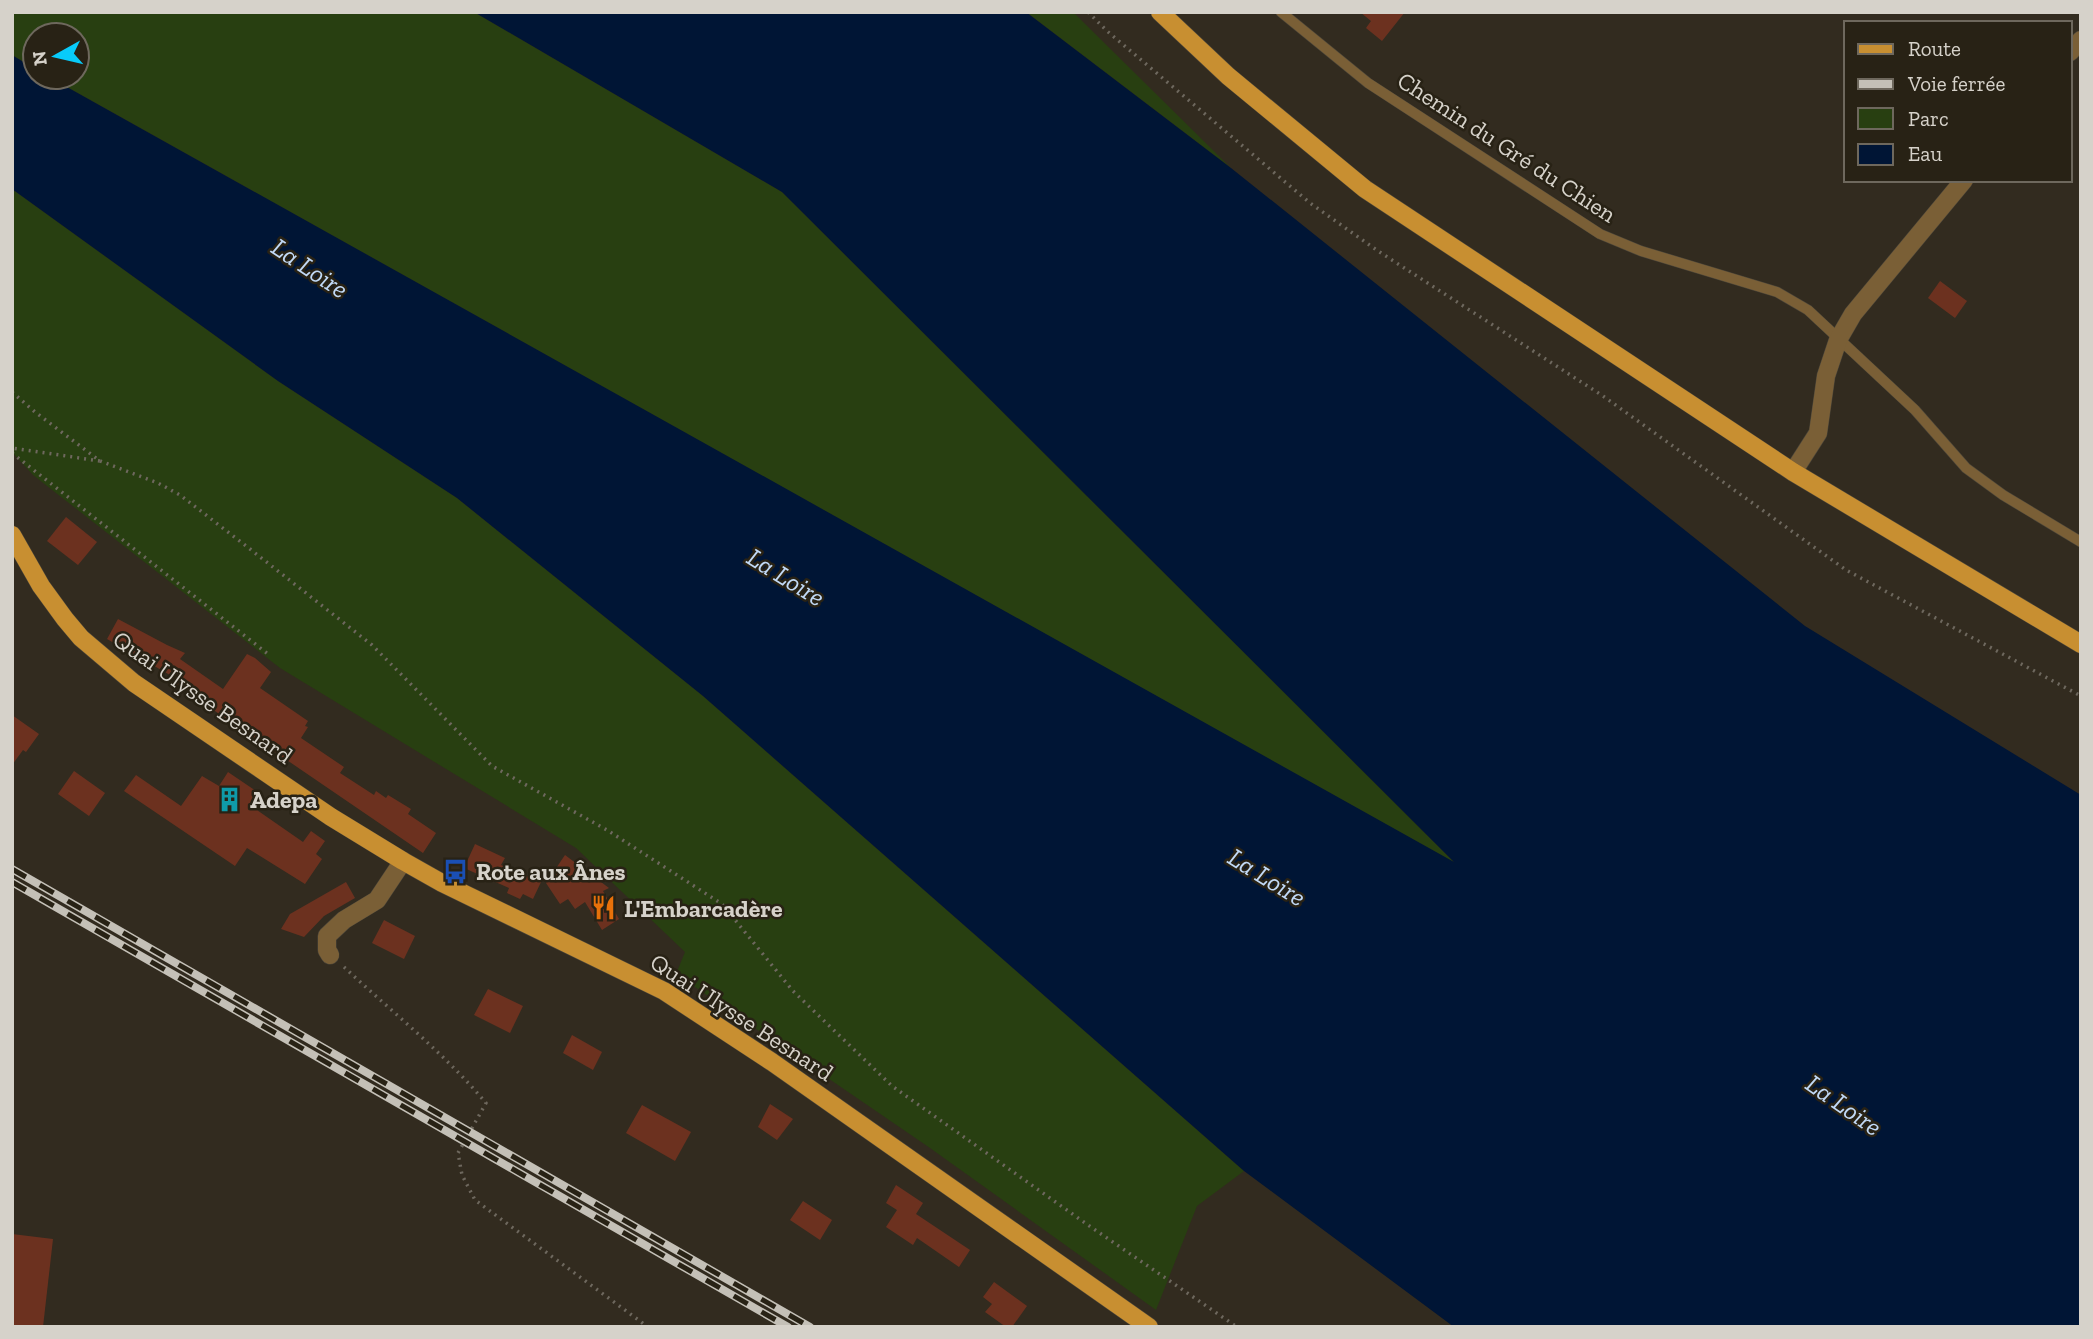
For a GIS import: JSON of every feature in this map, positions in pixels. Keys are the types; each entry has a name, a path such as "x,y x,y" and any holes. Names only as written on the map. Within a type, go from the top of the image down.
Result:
{"main road":[{"path":"1160,12 1228,76 1365,189 1793,472 2081,644"},
{"name":"Quai Ulysse Besnard","path":"12,535 41,586 65,619 97,653 134,683 331,817 403,861 442,883 664,991 772,1062 1149,1327"}],"street":[{"path":"1793,472 1818,433 1826,376 1838,340 1853,314 1962,182"},
{"path":"330,955 327,950 327,936 344,920 377,900 403,861"}],"lane":[{"name":"Chemin du Gré du Chien","path":"1281,12 1368,83 1600,234 1676,262 1777,292 1808,310 1915,410 1966,468 2003,495 2081,542"}],"path":[{"path":"1088,12 1107,32 1310,203 1378,251 1603,396 1846,570 2081,696"},
{"path":"12,392 100,461"},
{"path":"12,448 100,461 158,483 180,495 372,645 492,766 607,830 722,904 793,991 892,1086 1237,1327"},
{"path":"12,453 268,654"},
{"path":"330,955 384,1000 486,1103 458,1153 462,1175 475,1200 648,1327"}],"green space":[{"path":"12,12 474,12 782,192 1456,864 74,91 91,91 91,21 21,21 21,60 12,55"},
{"path":"1026,12 1073,12 1231,168"},
{"path":"12,189 278,381 457,498 703,696 1244,1171 1197,1206 1156,1310 930,1148 676,974 685,952 576,848 280,668 33,475 12,452"}],"water":[{"name":"La Loire","path":"474,12 1026,12 1231,168 1805,626 2081,795 2081,1327 1454,1327 1244,1171 703,696 457,498 278,381 12,189 12,55 21,60 21,91 74,91 1454,862 782,192"}],"building":[{"path":"1360,12 1405,12 1382,41 1366,28 1371,21"},
{"path":"1940,281 1967,301 1955,318 1928,298"},
{"path":"66,517 97,542 78,565 47,541"},
{"path":"118,619 185,653 180,659 223,689 247,654 255,658 271,672 260,688 308,721 305,726 308,727 301,738 344,767 340,773 374,795 376,791 386,798 388,795 411,809 408,814 436,833 423,853 174,683 177,679 107,639"},
{"path":"12,715 39,734 12,765"},
{"path":"74,771 105,793 89,816 58,794"},
{"path":"228,772 262,795 254,808 303,842 311,831 325,841 316,854 322,859 305,884 247,848 235,866 124,791 136,775 181,806 202,776 219,786"},
{"path":"475,844 505,858 501,865 541,882 533,899 523,894 520,899 507,893 509,888 464,868"},
{"path":"565,855 609,888 603,891 619,919 602,930 585,902 575,909 568,899 560,904 546,883"},
{"path":"346,882 355,898 324,916 304,937 281,929 290,914"},
{"path":"384,920 415,936 404,959 372,943"},
{"path":"488,989 523,1006 510,1033 474,1015"},
{"path":"572,1035 602,1052 593,1070 563,1053"},
{"path":"770,1104 793,1119 777,1140 758,1127"},
{"path":"642,1105 691,1132 675,1161 626,1133"},
{"path":"896,1185 923,1203 916,1214 970,1250 959,1267 917,1238 913,1245 886,1227 897,1210 886,1203"},
{"path":"803,1201 832,1220 820,1240 790,1220"},
{"path":"12,1234 53,1239 43,1327 12,1327"},
{"path":"994,1282 1027,1306 1012,1327 1006,1327 985,1312 992,1304 983,1297"}],"railway":[{"path":"12,869 810,1327"},
{"path":"12,882 788,1327"}],"place":[{"name":"Adepa","path":"230,799"},
{"name":"Rote aux Ânes","path":"456,871"},
{"name":"L'Embarcadère","path":"604,908"}]}
